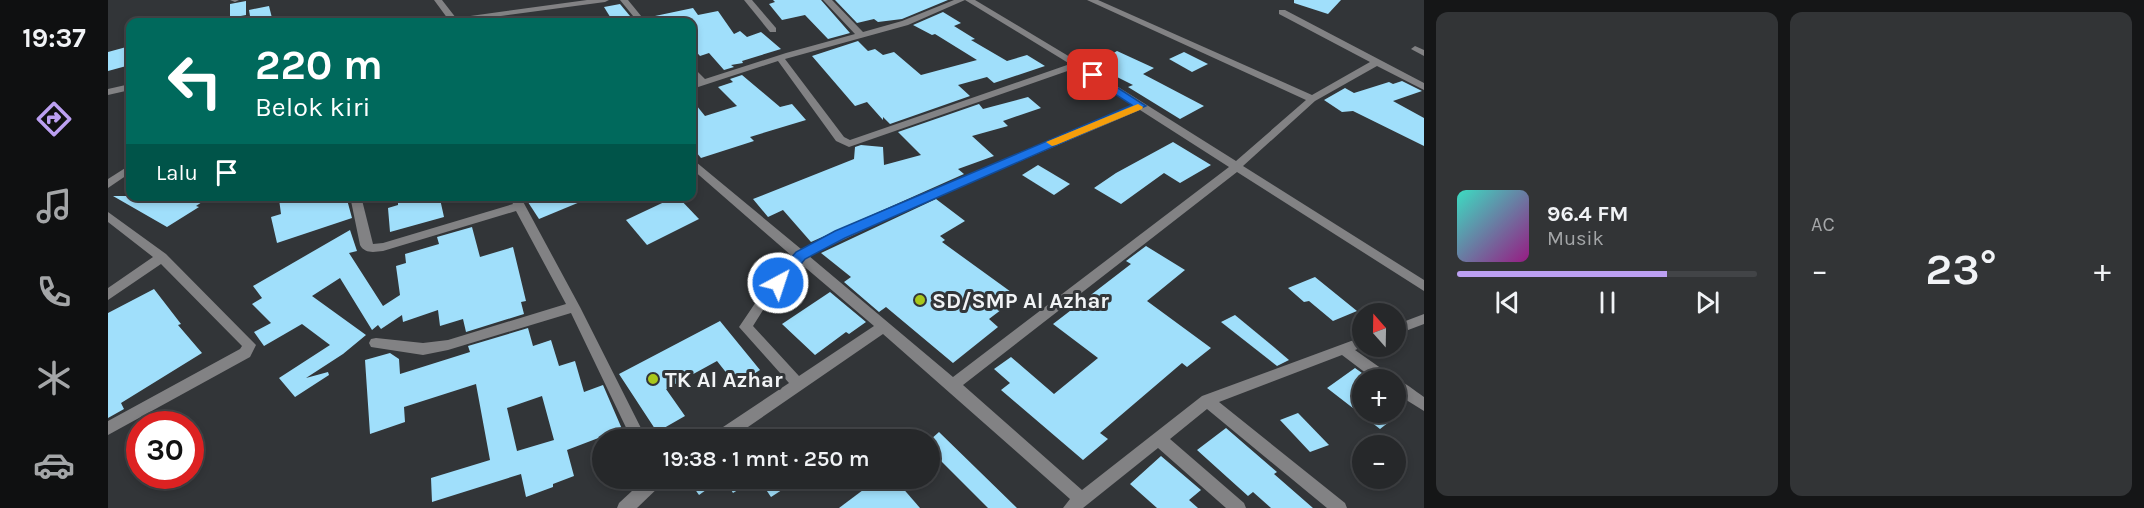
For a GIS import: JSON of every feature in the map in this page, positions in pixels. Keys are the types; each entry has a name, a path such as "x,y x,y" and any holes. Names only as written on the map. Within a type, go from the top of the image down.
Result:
{"street":[{"path":"438,0 452,18"},
{"path":"468,18 605,0"},
{"path":"624,0 639,18"},
{"path":"748,0 774,30"},
{"path":"827,0 860,34"},
{"path":"696,85 860,34 905,23 961,0"},
{"path":"969,0 1238,166 1424,286"},
{"path":"1090,0 1312,99"},
{"path":"1282,12 1424,87"},
{"path":"780,58 840,139 849,144 1077,65"},
{"path":"953,385 1238,166 1312,99 1377,62"},
{"path":"696,75 703,82"},
{"path":"108,92 126,88"},
{"path":"798,384 746,327 766,296 800,255 909,204 1140,106"},
{"path":"696,167 953,385 1076,503 1207,400 1352,346"},
{"path":"108,184 126,171"},
{"path":"356,201 366,245 371,248 516,201 574,307 635,429"},
{"path":"108,216 162,257 249,345 244,353 108,428"},
{"path":"108,295 162,257"},
{"path":"376,343 423,349 448,345 574,307"},
{"path":"1406,326 1424,319"},
{"path":"732,429 883,327"},
{"path":"1343,349 1371,369"},
{"path":"1406,393 1424,405"},
{"path":"1207,400 1339,508"},
{"path":"1158,438 1238,508"},
{"path":"625,508 646,489"}],"building":[{"path":"773,0 821,0 850,33 828,39 805,15 782,20 769,4 775,2"},
{"path":"835,0 948,0 902,19 878,22 874,19 857,23"},
{"path":"1294,0 1341,0 1328,14 1294,3"},
{"path":"246,1 246,15 230,18 230,4"},
{"path":"620,4 630,16 611,18 604,7"},
{"path":"269,6 272,18 250,18 249,10"},
{"path":"693,8 698,15 718,11 734,34 740,31 747,37 761,32 781,49 731,65 734,67 724,70 709,53 700,56 696,52 696,18 655,18 655,16"},
{"path":"943,12 961,23 954,26 975,39 971,40 1007,61 1027,55 1045,66 994,83 987,77 958,85 970,96 890,124 883,117 883,120 867,102 855,106 812,56 858,41 868,51 875,49 883,55 894,52 921,75 977,60 935,34 932,35 913,25"},
{"path":"126,47 126,66 108,71 108,52"},
{"path":"1117,51 1154,68 1143,74 1204,106 1180,119 1128,87 1133,85 1093,65"},
{"path":"1184,52 1208,64 1192,72 1169,59"},
{"path":"742,75 780,107 792,104 806,120 750,137 754,141 701,158 696,152 696,105 705,116 737,106 718,87 733,82 730,79"},
{"path":"1402,81 1422,91 1393,101 1424,118 1424,146 1353,111 1342,112 1324,100 1345,88 1354,93 1389,82 1393,84"},
{"path":"1028,97 1041,108 1003,121 1008,126 972,136 994,156 958,169 964,174 811,242 783,210 768,217 753,199 854,159 855,147 861,145 883,147 884,165 921,155 898,132 979,104 983,109"},
{"path":"1173,142 1211,165 1180,183 1164,173 1121,204 1094,188 1116,173"},
{"path":"1038,165 1070,184 1054,195 1022,175"},
{"path":"113,196 126,196 126,201 204,201 196,206 199,207 167,227"},
{"path":"936,199 965,221 940,236 945,240 942,242 1018,297 989,319 998,327 953,363 886,307 879,312 844,282 851,277 821,253"},
{"path":"279,201 347,201 352,218 277,243 271,217 281,214"},
{"path":"398,201 440,201 444,217 390,232 388,208 398,205"},
{"path":"527,201 582,201 539,219"},
{"path":"666,201 682,201 699,219 647,245 626,220"},
{"path":"472,227 480,257 513,247 526,301 521,302 524,314 466,332 463,319 440,326 438,310 403,322 402,315 381,329 378,325 372,330 340,278 312,296 366,335 343,354 306,378 328,372 329,375 295,397 279,378 330,345 302,324 264,346 254,332 271,323 252,304 262,298 253,286 350,230 357,251 349,253 383,306 400,295 396,266 406,263 405,254 439,244 437,237"},
{"path":"1146,246 1185,270 1147,301 1211,348 1187,367 1182,363 1100,433 1108,439 1083,460 1001,390 1010,383 994,369 1011,357 1054,394 1098,358 1053,324 1131,264 1126,261"},
{"path":"1315,277 1352,307 1352,313 1333,321 1309,301 1304,302 1288,288"},
{"path":"154,289 181,324 178,325 202,353 121,403 124,409 108,418 108,313"},
{"path":"830,292 866,322 849,334 846,332 815,355 782,324"},
{"path":"1235,315 1289,360 1277,366 1221,322"},
{"name":"TK Al Azhar","path":"720,321 760,370 736,385 717,361 666,389 685,416 662,429 655,429 619,374"},
{"path":"528,328 533,346 551,340 559,366 575,361 584,392 603,385 622,429 592,429 592,440 567,450 574,476 553,484 553,487 526,497 521,474 432,502 431,478 490,460 476,384 404,407 405,422 370,434 365,360 390,353 399,359 400,374 470,352 468,346","holes":["542,396 554,440 517,451 507,408"]},
{"path":"1352,370 1352,407 1327,388"},
{"path":"1298,413 1329,445 1310,452 1280,420"},
{"path":"1372,423 1388,423 1380,429"},
{"path":"1226,428 1277,472 1274,474 1313,508 1271,508 1253,492 1248,496 1197,450"},
{"path":"940,433 1017,508 988,508 941,461"},
{"path":"1161,456 1201,490 1189,500 1198,508 1157,508 1130,484"},
{"path":"695,489 707,489 699,495"},
{"path":"766,489 783,489 771,497"},
{"path":"864,489 904,489 920,508 839,508"}],"slow traffic":[{"path":"1052,142 1138,107"}],"place":[{"name":"SD/SMP Al Azhar","path":"920,300"},
{"name":"TK Al Azhar","path":"653,379"}],"route":[{"path":"778,283 800,255 840,235 1140,106 1093,75"}]}
